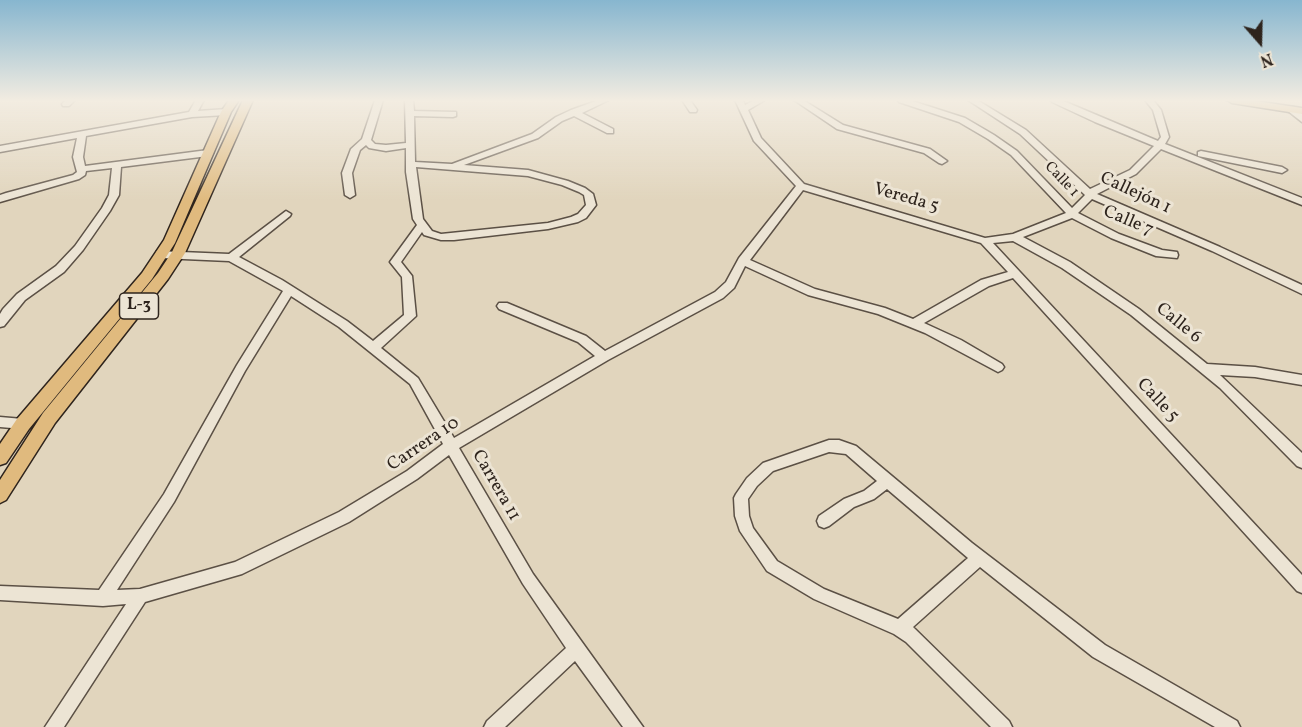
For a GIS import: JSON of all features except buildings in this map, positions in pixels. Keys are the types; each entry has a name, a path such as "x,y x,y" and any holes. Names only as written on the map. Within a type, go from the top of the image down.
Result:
{"main road":[{"name":"L-3","path":"0,458 23,424 147,276 170,240 216,134"},
{"name":"L-3","path":"0,495 49,418 163,276 178,254 233,134"}],"street":[{"path":"0,149 82,134 78,157 82,173 0,199"},
{"path":"350,195 347,173 356,149 366,140 368,134"},
{"path":"410,134 411,164 418,219 428,233 441,237 503,233 574,220 582,216 591,205 588,194 565,183 528,173 411,164"},
{"path":"453,166 538,134"},
{"path":"755,134 801,186"},
{"path":"864,134 927,152 942,161"},
{"name":"Calle 1","path":"987,134 1014,153 1072,214"},
{"name":"Callejón 1","path":"1025,134 1093,192 1302,290"},
{"path":"1137,134 1302,202"},
{"path":"1159,143 1164,137 1163,134"},
{"path":"366,140 372,146 379,147 410,145"},
{"name":"Vereda 5","path":"801,186 985,241 1014,237 1072,214 1093,192 1133,172 1153,153 1159,143"},
{"path":"1173,149 1282,170"},
{"path":"82,169 208,153"},
{"path":"0,323 21,297 60,269 98,223 114,195 117,165"},
{"name":"Carrera 10","path":"0,593 103,598 140,596 237,569 344,517 412,475 451,446 604,357 719,295 729,285 743,261 801,186"},
{"path":"231,258 286,214"},
{"name":"Calle 7","path":"1072,214 1116,236 1160,253 1173,255"},
{"path":"373,348 410,316 407,276 395,262 421,226"},
{"name":"Calle 6","path":"1014,237 1066,266 1135,312 1224,385 1302,462"},
{"name":"Calle 5","path":"985,241 1302,586"},
{"name":"Carrera 11","path":"161,254 231,258 289,290 343,324 414,381 528,579 634,727"},
{"path":"743,261 812,292 881,311 914,324 957,342 998,367"},
{"path":"914,324 986,283 1015,274"},
{"path":"103,598 170,498 241,368 289,290"},
{"path":"503,306 582,339 604,357"},
{"path":"1205,369 1255,372 1302,380"},
{"path":"0,422 23,424"},
{"path":"1003,727 956,677 912,636 900,628 819,594 772,566 747,531 742,516 741,498 752,482 768,467 829,446 839,446 850,450 980,558 1099,651 1231,727"},
{"path":"824,521 849,504 869,495 886,482"},
{"path":"900,628 980,558"},
{"path":"54,727 140,596"},
{"path":"493,727 576,649"}]}
